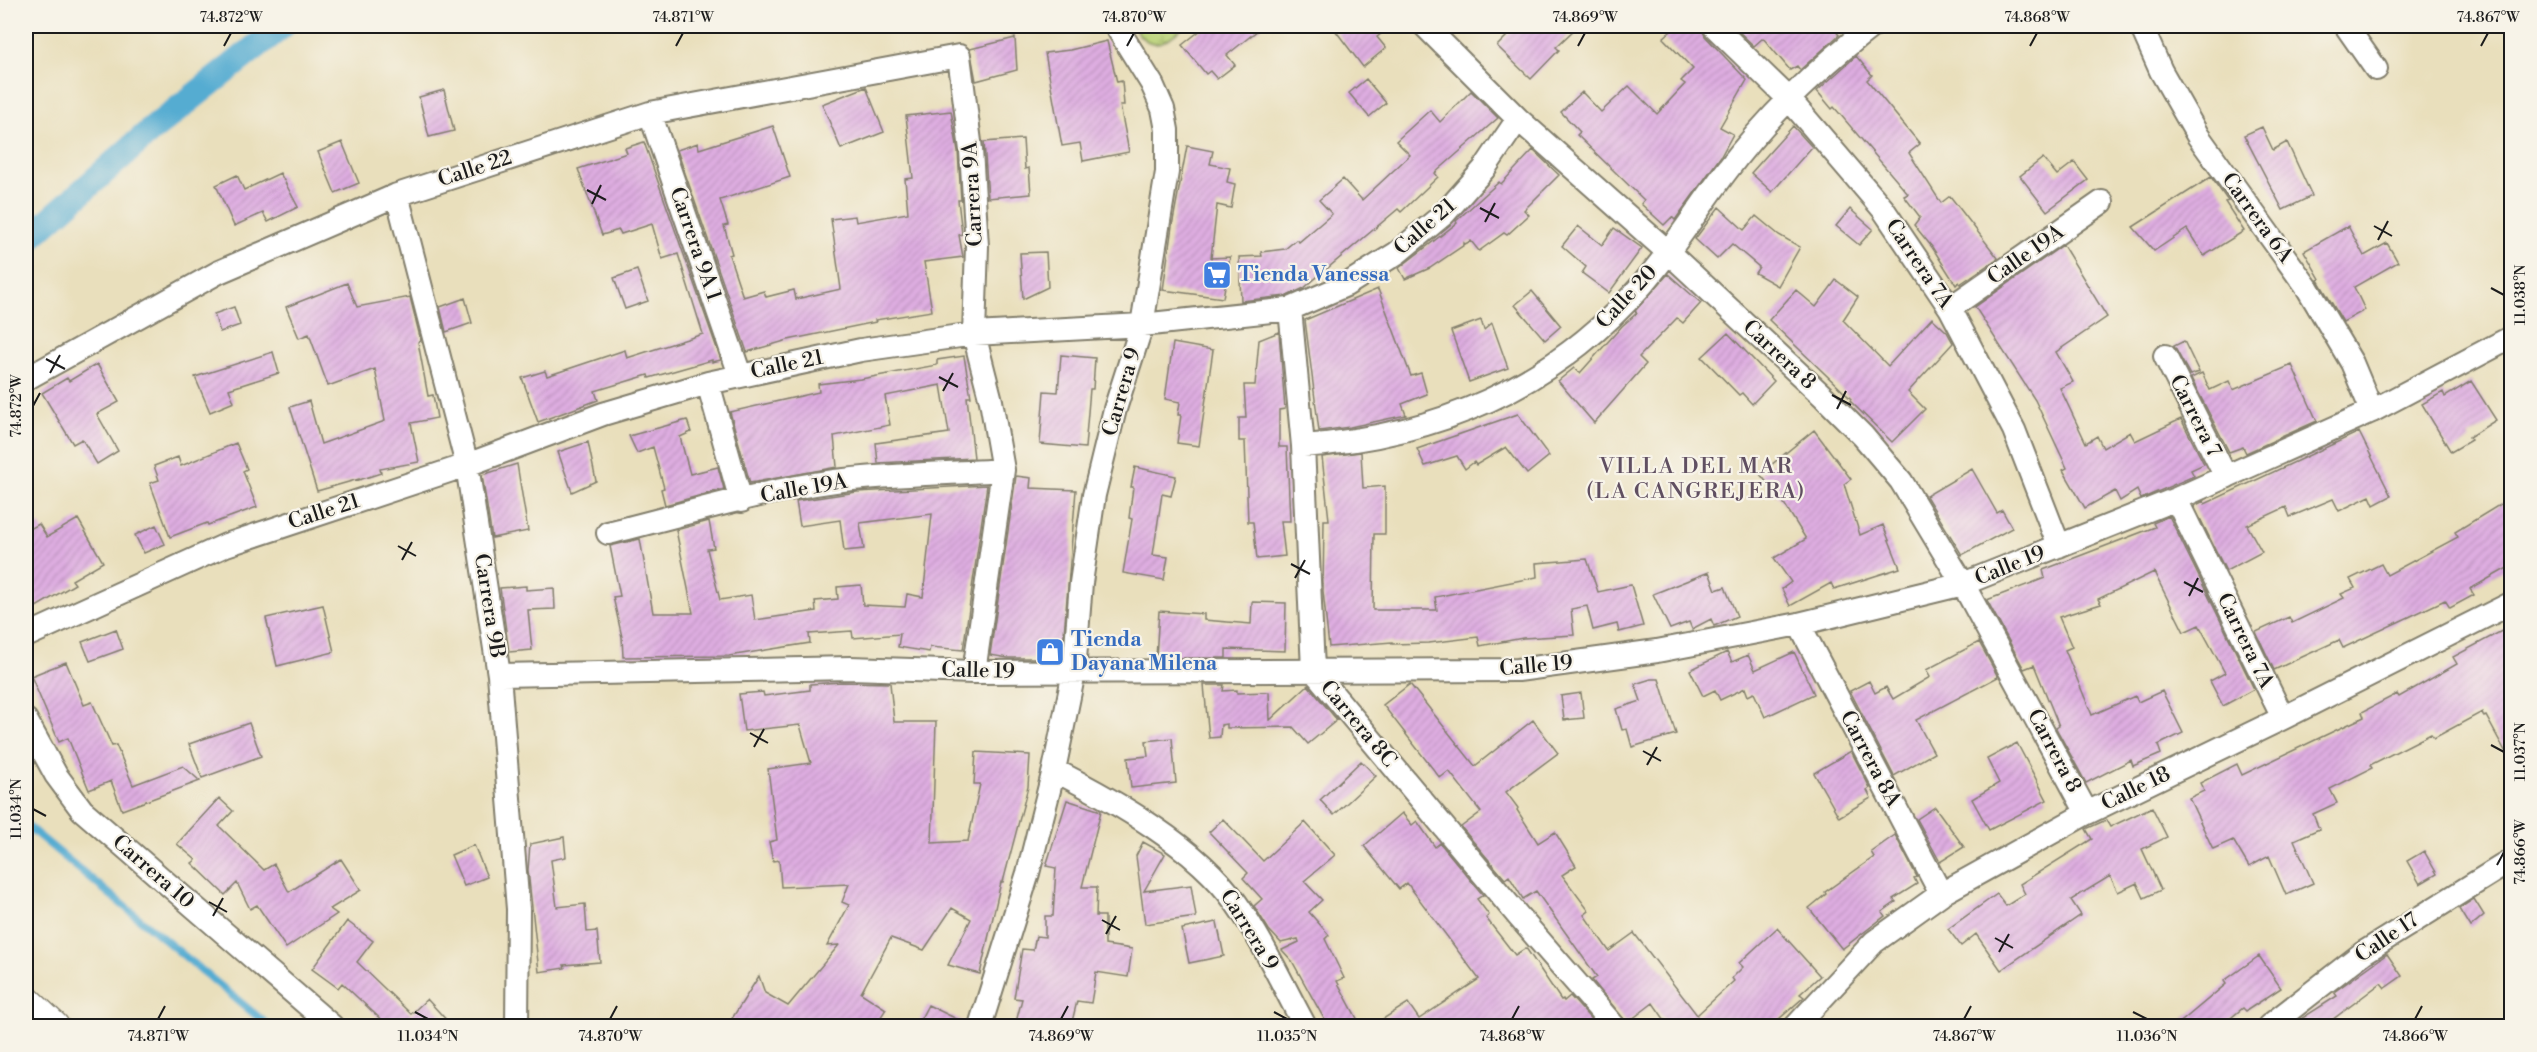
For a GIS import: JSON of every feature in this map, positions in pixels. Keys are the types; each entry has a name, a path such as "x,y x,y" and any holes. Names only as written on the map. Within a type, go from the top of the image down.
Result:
{"street":[{"name":"Carrera 9","path":"980,1026 1028,873 1054,770 1074,672 1081,583 1094,495 1115,409 1142,325 1167,172 1167,130 1163,109 1152,84 1116,26"},
{"name":"Carrera 8","path":"1425,26 1518,119 1668,252 1863,436 1901,481 1963,584 2087,813"},
{"name":"Carrera 7A","path":"1714,26 1789,99 1883,209 1950,308 2014,430 2059,546"},
{"name":"Calle 20","path":"1303,446 1345,443 1398,433 1470,410 1545,369 1580,344 1634,293 1668,252 1726,171 1789,99 1872,26"},
{"name":"Carrera 6A","path":"2141,26 2161,71 2198,136 2308,289 2352,363 2372,411"},
{"path":"2346,26 2376,69"},
{"name":"Calle 22","path":"26,379 219,273 397,195 651,113 958,56"},
{"name":"Carrera 9A","path":"958,56 972,162 977,246 974,334 991,401 1003,470"},
{"name":"Carrera 9A 1","path":"651,113 740,375"},
{"name":"Calle 21","path":"26,636 226,545 467,465 603,414 708,383 861,350 974,334 1142,325 1290,309 1346,285 1397,253 1413,240 1444,214 1484,169 1518,119"},
{"name":"Carrera 9B","path":"397,195 467,465 499,675 518,909 517,1026"},
{"name":"Calle 19A","path":"1950,308 2102,202"},
{"name":"Carrera 8C","path":"1290,309 1303,446 1313,670 1519,917 1614,1026"},
{"name":"Calle 19","path":"499,675 850,668 974,672 1518,670 1657,651 1799,624 1963,584 2226,477 2372,411 2511,338"},
{"name":"Carrera 7","path":"2165,356 2226,477"},
{"path":"708,383 741,501"},
{"path":"974,672 1003,470"},
{"name":"Calle 19A","path":"608,533 833,481 934,472 1003,470"},
{"name":"Carrera 7A","path":"2176,499 2283,718"},
{"name":"Calle 18","path":"1796,1026 1874,942 1941,894 2087,813 2283,718 2511,603"},
{"name":"Carrera 8A","path":"1799,624 1941,894"},
{"name":"Carrera 10","path":"26,720 56,775 82,810 332,1026"},
{"name":"Carrera 9","path":"1054,770 1103,795 1140,818 1201,864 1217,880 1248,923 1305,1026"},
{"name":"Calle 17","path":"2269,1026 2363,952 2511,860"},
{"path":"26,999 54,1026"}],"green space":[{"path":"1133,26 1185,26 1164,41 1152,43 1139,35"}],"building":[{"path":"1206,26 1263,26 1227,55 1235,65 1217,79 1210,71 1206,74 1182,45"},
{"path":"1332,26 1391,26 1377,37 1386,48 1363,67"},
{"path":"1517,26 1578,26 1556,47 1559,50 1531,79 1497,46"},
{"path":"1677,26 1701,26 1705,36 1747,80 1720,127 1733,134 1721,156 1675,220 1672,217 1664,225 1641,204 1644,200 1577,135 1580,132 1561,112 1582,92 1601,112 1629,86 1657,114 1685,84 1681,81 1693,69 1663,38"},
{"path":"1733,26 1832,26 1839,35 1800,70 1797,66 1790,70 1763,38 1754,46"},
{"path":"1015,38 1017,70 976,81 970,49"},
{"path":"1107,41 1117,82 1122,81 1124,105 1120,105 1129,152 1083,161 1080,143 1062,146 1045,53 1070,50"},
{"path":"1856,56 1872,75 1867,80 1920,144 1909,153 1941,203 1950,196 1998,258 1960,284 1959,282 1956,285 1932,247 1914,225 1920,217 1904,196 1908,194 1834,107 1832,109 1817,91"},
{"path":"1366,79 1386,103 1369,117 1349,93"},
{"path":"866,87 884,132 841,149 822,104"},
{"path":"444,90 454,131 429,137 419,97"},
{"path":"1471,91 1498,118 1435,173 1438,177 1401,212 1398,209 1304,288 1287,296 1241,301 1239,257 1262,256 1261,252 1285,249 1296,240 1299,242 1332,214 1319,200 1343,179 1362,200 1410,155 1396,141 1430,110 1440,122"},
{"path":"951,111 958,151 961,200 958,200 962,234 959,235 963,257 924,262 932,311 875,320 876,322 788,340 747,352 677,150 698,143 699,149 773,126 790,177 720,200 728,225 724,226 732,254 729,255 743,297 764,291 766,297 794,290 796,299 841,289 831,219 855,216 856,222 908,213 905,179 913,178 906,116"},
{"path":"1793,126 1812,147 1772,192 1751,173"},
{"path":"2262,127 2273,150 2287,142 2312,196 2283,210 2244,135"},
{"path":"1023,139 1025,169 1029,168 1031,194 988,198 984,142"},
{"path":"342,142 359,183 335,193 318,152"},
{"path":"644,142 721,360 712,362 712,360 649,378 648,375 595,391 598,400 538,422 522,378 545,371 547,376 625,350 627,358 703,334 678,254 662,259 652,224 621,234 619,230 602,235 578,169 627,153 625,148"},
{"path":"1187,146 1213,151 1210,164 1230,168 1227,182 1235,184 1231,208 1217,205 1211,258 1230,257 1223,298 1163,290"},
{"path":"1533,150 1559,175 1524,210 1529,215 1507,235 1504,233 1479,251 1471,241 1464,243 1430,268 1405,279 1399,268 1457,223 1456,221 1499,182 1501,184"},
{"path":"2043,158 2057,175 2074,162 2088,180 2047,211 2020,176"},
{"path":"280,173 298,207 268,222 263,213 234,226 216,185 237,175 244,190"},
{"path":"2211,177 2228,201 2225,202 2244,231 2204,256 2187,229 2154,251 2133,227"},
{"path":"1719,207 1744,230 1756,216 1779,235 1800,247 1778,286 1755,273 1759,267 1732,244 1717,259 1695,239"},
{"path":"1850,209 1873,229 1859,245 1836,226"},
{"path":"1578,226 1602,245 1614,228 1642,248 1609,293 1582,273 1586,267 1562,246"},
{"path":"2348,226 2364,256 2387,243 2398,262 2354,287 2365,310 2343,322 2304,251"},
{"path":"2063,245 2107,317 2056,352 2073,382 2060,388 2086,443 2097,436 2103,448 2130,432 2135,441 2181,419 2204,464 2191,470 2194,476 2141,499 2137,490 2120,501 2115,491 2085,508 2063,470 2067,468 2035,400 1975,307"},
{"path":"1046,252 1048,287 1023,299 1020,253"},
{"path":"637,270 648,301 625,309 614,278"},
{"path":"1668,274 1701,303 1683,323 1677,318 1639,357 1646,364 1594,423 1558,381 1574,368 1580,373 1622,326 1637,313 1635,311"},
{"path":"1836,280 1858,297 1843,320 1888,366 1932,318 1947,332 1953,343 1908,392 1925,409 1892,442 1769,320 1796,290 1816,307"},
{"path":"347,283 357,307 410,297 421,341 418,342 428,396 433,395 437,418 411,423 419,462 380,469 381,473 317,491 290,407 309,401 321,444 385,421 375,369 328,386 309,334 299,338 286,307"},
{"path":"1378,289 1411,376 1421,373 1427,394 1402,404 1406,415 1319,431 1305,320"},
{"path":"1532,291 1561,326 1545,340 1515,305"},
{"path":"465,298 472,323 446,332 440,307"},
{"path":"234,307 240,325 220,332 214,314"},
{"path":"1481,320 1484,330 1492,323 1508,368 1469,382 1451,331"},
{"path":"1279,332 1285,409 1279,410 1279,447 1287,447 1290,521 1281,521 1285,556 1257,559 1253,522 1248,522 1245,441 1239,441 1239,418 1246,418 1244,385 1255,385 1259,340"},
{"path":"1728,333 1774,381 1752,404 1742,393 1739,395 1702,357"},
{"path":"2184,341 2199,372 2190,375 2174,346"},
{"path":"1173,343 1213,350 1199,446 1177,443 1181,415 1178,415 1180,402 1165,399"},
{"path":"273,352 279,373 229,389 234,402 210,412 195,377"},
{"path":"1061,355 1095,358 1085,448 1040,444 1044,391 1058,392"},
{"path":"964,356 971,397 967,397 974,458 878,463 876,443 949,433 941,385 885,396 890,425 834,436 837,467 750,483 730,412 819,392 818,384 861,379 937,365 937,360"},
{"path":"97,364 119,402 97,414 118,451 97,464 82,439 73,444 42,393 67,378 69,381"},
{"path":"2292,365 2317,421 2246,453 2243,447 2229,452 2191,378 2202,373 2210,390 2229,381 2233,390"},
{"path":"2471,381 2496,420 2469,437 2471,440 2451,452 2422,404 2443,392 2445,397"},
{"path":"1518,414 1549,456 1527,474 1506,447 1476,465 1474,462 1465,469 1457,456 1425,466 1417,449"},
{"path":"687,420 691,432 680,437 690,474 718,467 724,489 665,505 661,489 664,488 653,447 637,453 629,436"},
{"path":"1814,430 1851,479 1844,484 1860,535 1883,525 1900,568 1834,589 1831,583 1790,606 1782,589 1791,582 1774,558 1806,539 1785,505 1760,474"},
{"path":"2359,432 2391,496 2374,505 2370,496 2339,511 2333,499 2290,517 2286,507 2247,525 2262,552 2226,571 2194,506 2204,501 2205,504"},
{"path":"588,442 596,481 572,492 558,452"},
{"path":"236,443 247,469 243,471 257,507 170,537 150,483 159,480 154,466 178,457 181,466"},
{"path":"1361,452 1363,488 1385,486 1385,534 1374,534 1373,610 1437,610 1435,597 1537,577 1536,563 1587,559 1598,592 1631,585 1643,626 1619,632 1617,624 1593,630 1587,606 1571,609 1574,635 1523,638 1480,646 1478,637 1429,643 1392,644 1392,642 1329,647 1323,591 1324,520 1329,520 1322,457"},
{"path":"517,464 528,531 492,538 482,475"},
{"path":"1135,467 1176,476 1171,496 1162,494 1153,555 1168,557 1164,580 1123,573 1132,519 1129,518"},
{"path":"1972,469 1997,513 2002,510 2012,528 1962,555 1926,496"},
{"path":"1016,476 1031,478 1030,488 1076,490 1062,658 1008,658 990,655"},
{"path":"987,485 963,650 930,647 929,652 898,647 900,634 853,638 852,631 809,634 810,643 729,656 623,657 622,637 613,597 620,596 610,546 640,539 653,613 693,613 676,530 709,521 714,548 707,549 720,600 751,595 755,620 816,611 815,601 838,599 837,587 861,585 863,605 905,607 907,594 923,597 932,514 860,523 864,549 844,551 840,520 800,526 796,501 857,492"},
{"path":"2504,502 2511,515 2511,566 2470,589 2474,595 2450,608 2445,600 2343,648 2339,640 2274,670 2256,632 2289,617 2292,623 2344,598 2341,594 2355,588 2350,579 2381,564 2387,575 2458,537 2455,532"},
{"path":"2169,516 2254,689 2223,706 2210,681 2225,673 2199,625 2184,632 2154,572 2098,599 2101,604 2059,617 2072,647 2065,650 2092,715 2135,696 2138,702 2162,691 2183,733 2158,745 2161,754 2133,766 2131,760 2086,783 2056,728 2059,726 2034,665 2024,669 1987,600 2045,578 2043,570 2155,527 2153,523"},
{"path":"78,519 103,562 72,580 75,584 26,613 26,531 39,524 47,537"},
{"path":"156,525 165,544 144,553 135,535"},
{"path":"1709,572 1716,590 1725,587 1737,616 1714,626 1711,619 1692,629 1689,622 1670,629 1653,594"},
{"path":"526,586 526,590 554,588 555,609 528,610 532,650 509,652 500,588"},
{"path":"1252,602 1286,603 1285,651 1226,649 1226,658 1156,658 1159,611 1204,614 1204,620 1251,624"},
{"path":"323,605 334,652 277,666 266,618"},
{"path":"2511,626 2511,762 2482,712 2434,738 2431,734 2370,765 2372,768 2330,789 2337,803 2313,814 2319,829 2294,840 2313,883 2286,895 2269,856 2249,867 2233,840 2213,849 2189,798 2204,791 2200,783 2237,764 2242,775 2364,717 2362,712 2397,694 2399,697 2457,664 2453,657"},
{"path":"116,629 123,649 90,661 82,642"},
{"path":"1979,642 1998,677 1916,720 1934,753 1894,776 1850,691 1869,681 1875,693 1886,687 1893,699 1930,677 1926,670"},
{"path":"1727,652 1732,662 1748,655 1755,670 1794,652 1814,694 1765,717 1754,693 1748,696 1745,688 1720,700 1715,690 1703,696 1690,670"},
{"path":"66,662 84,705 92,702 112,746 116,745 133,785 183,766 200,781 122,810 111,781 89,790 68,738 59,742 31,676"},
{"path":"1659,679 1676,734 1632,747 1627,729 1622,730 1616,709 1641,701 1635,684"},
{"path":"890,683 894,722 936,722 932,843 968,841 980,784 974,784 976,752 1030,755 1028,787 1003,882 1001,882 980,974 948,965 971,919 952,908 924,950 891,938 861,993 886,1009 875,1026 742,1026 731,1020 759,976 765,993 788,1006 839,945 827,946 849,905 842,902 849,884 781,887 779,860 773,861 769,842 777,840 768,769 811,763 800,725 744,731 739,694 763,692 764,696 810,690 810,684"},
{"path":"1410,684 1475,766 1533,720 1558,753 1506,792 1538,843 1555,832 1576,866 1562,875 1589,911 1584,915 1609,951 1634,933 1697,1015 1734,981 1732,978 1743,967 1739,963 1777,928 1820,976 1800,994 1804,997 1771,1026 1669,1026 1653,1003 1627,1023 1592,980 1597,977 1536,891 1523,899 1509,876 1505,879 1461,827 1481,812 1449,771 1440,778 1383,705"},
{"path":"1204,685 1224,685 1223,691 1237,690 1237,693 1269,692 1270,720 1308,685 1337,720 1308,744 1293,727 1227,728 1227,724 1221,725 1220,737 1209,738"},
{"path":"1581,693 1584,718 1564,720 1561,696"},
{"path":"249,723 261,756 202,778 189,744"},
{"path":"1172,738 1176,783 1131,788 1128,758 1148,756 1146,741"},
{"path":"2017,743 2047,800 1989,830 1972,799 1999,783 1987,759"},
{"path":"1851,751 1870,788 1867,790 1871,798 1839,817 1814,773"},
{"path":"1361,761 1376,776 1334,815 1320,800"},
{"path":"219,798 233,811 219,826 264,870 274,864 289,892 341,859 361,890 330,909 337,914 286,948 257,905 250,909 237,883 225,895 192,863 196,860 177,844"},
{"path":"1067,800 1101,811 1082,887 1097,887 1096,916 1105,916 1105,945 1132,949 1128,977 1096,972 1091,1003 1077,1001 1071,1026 1015,1026 1022,999 1014,998 1022,949 1033,950 1036,936 1045,937 1045,916 1053,916 1056,868 1046,866"},
{"path":"1935,807 1964,847 1940,862 1917,819"},
{"path":"2152,807 2167,837 2142,849 2161,890 2144,898 2137,883 2118,892 2110,876 2071,900 2081,915 2001,970 1976,934 1961,946 1948,929 1997,894 2006,906 2025,894 2020,884 2092,839 2086,829 2106,820 2110,827"},
{"path":"1402,813 1412,825 1417,821 1435,847 1440,843 1483,895 1477,899 1489,915 1486,918 1515,955 1526,948 1561,1000 1564,1001 1570,996 1597,1026 1372,1026 1408,1003 1419,1019 1479,979 1407,883 1399,889 1364,846"},
{"path":"1223,819 1263,861 1305,822 1335,855 1304,881 1322,900 1309,912 1329,935 1325,939 1344,978 1337,981 1361,1026 1328,1026 1292,961 1282,950 1299,942 1298,939 1281,943 1269,930 1254,906 1262,899 1243,878 1248,873 1209,832"},
{"path":"1895,835 1917,877 1914,878 1917,884 1893,899 1896,902 1882,912 1885,916 1842,949 1809,908 1826,894 1825,892 1874,857 1871,852"},
{"path":"564,837 566,857 551,860 557,907 585,904 587,932 597,931 600,962 564,965 565,968 539,972 528,870 530,844"},
{"path":"1143,842 1165,854 1144,891 1191,885 1196,917 1145,924 1136,856"},
{"path":"474,845 487,877 464,886 451,855"},
{"path":"2424,851 2437,874 2420,884 2407,861"},
{"path":"2474,899 2484,915 2470,927 2459,909"},
{"path":"347,921 373,941 357,962 411,1014 427,999 452,1026 388,1026 342,983 338,988 312,969"},
{"path":"1217,922 1224,956 1189,963 1182,929"},
{"path":"2387,954 2402,976 2385,988 2381,983 2324,1026 2290,1026 2337,996 2334,992"},
{"path":"2259,956 2281,988 2246,1011 2243,1008 2221,1026 2176,1026 2226,984 2224,981"},
{"path":"928,1005 967,1024 967,1026 917,1026"}],"waterway":[{"path":"26,241 149,132 282,26"},
{"path":"26,825 269,1026"}],"place":[{"name":"Tienda Vanessa","path":"1217,275"},
{"name":"Tienda Dayana Milena","path":"1050,652"}],"district":[{"name":"VILLA DEL MAR (LA CANGREJERA)","path":"1696,479"}]}
